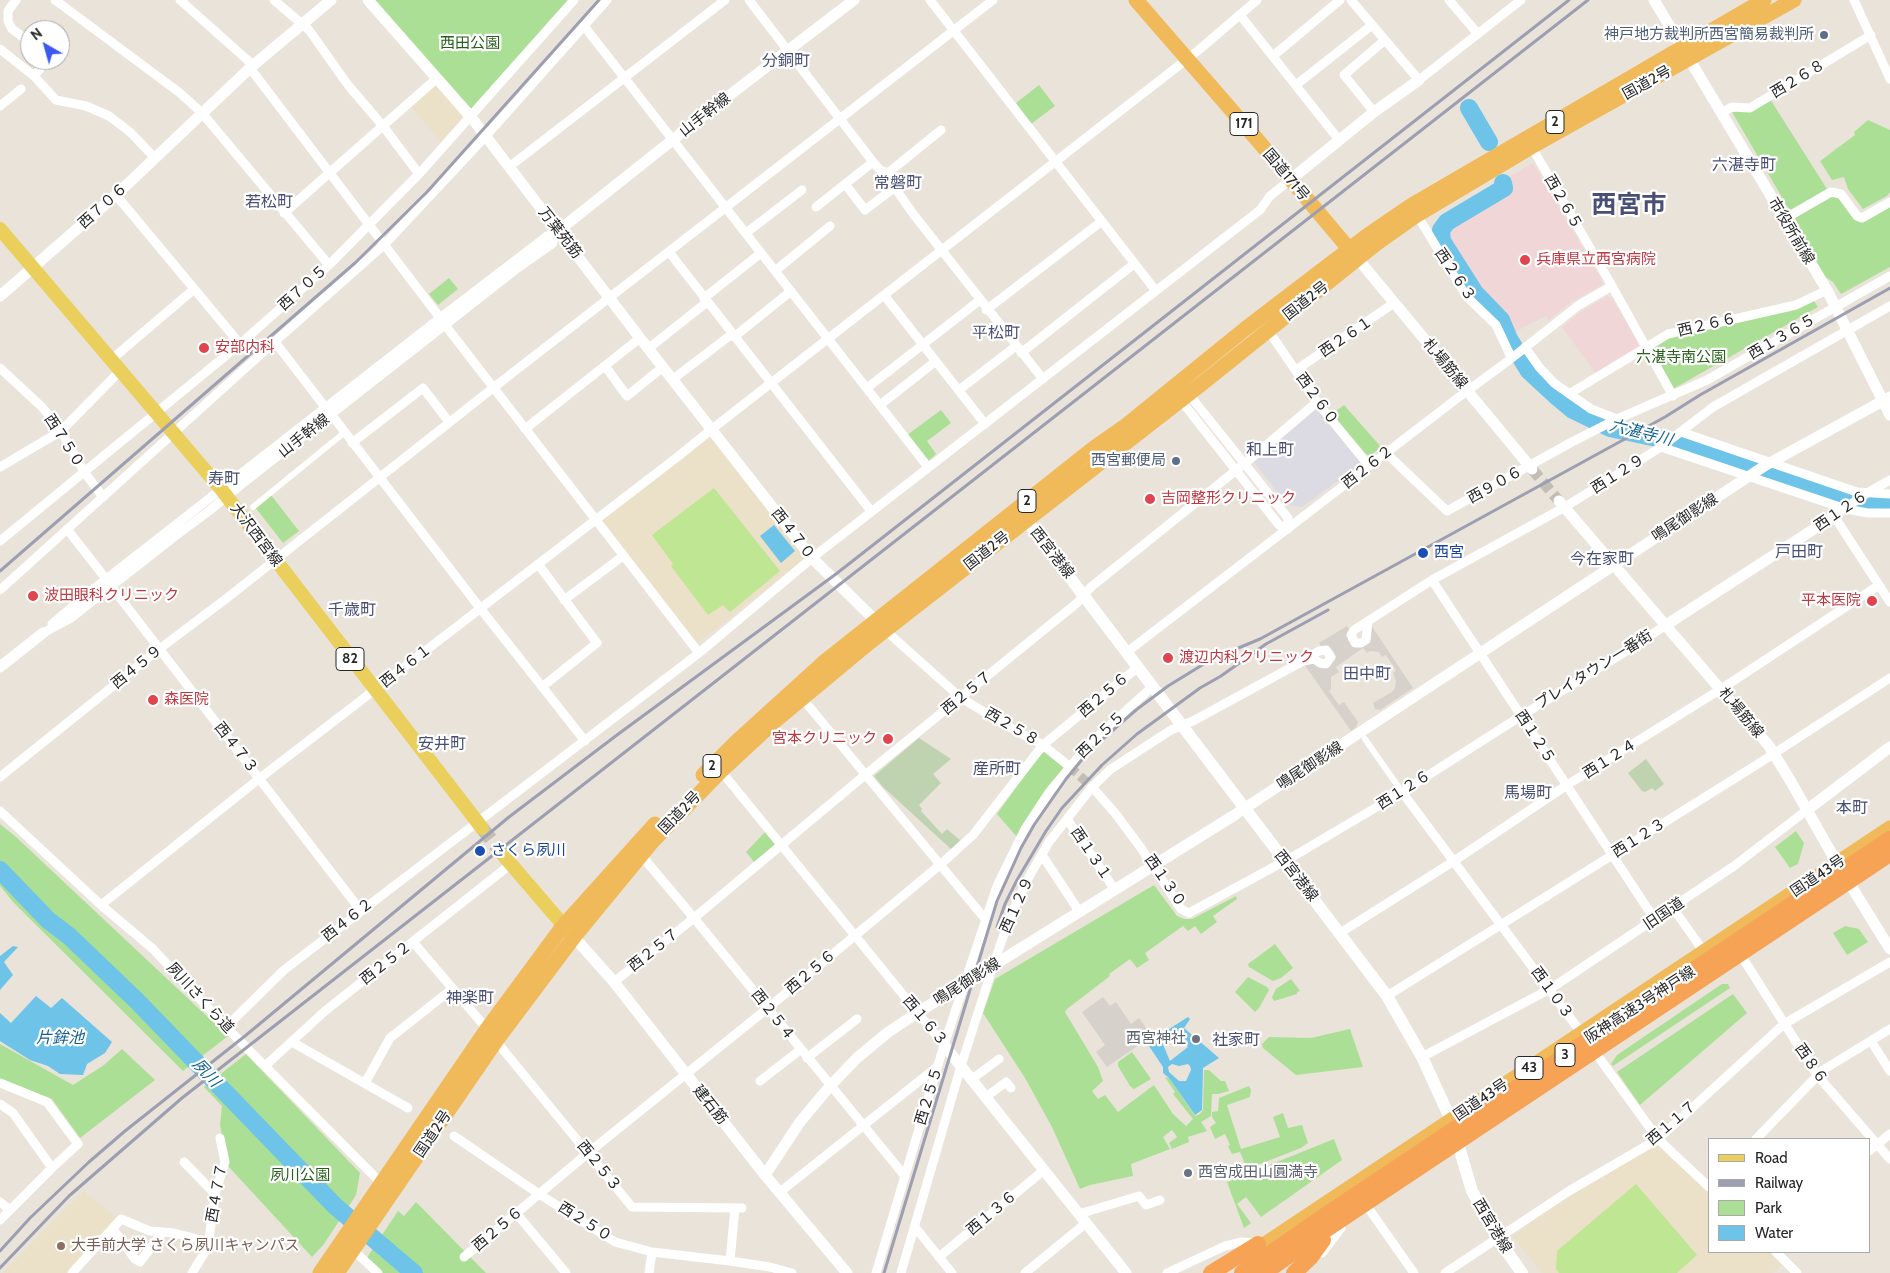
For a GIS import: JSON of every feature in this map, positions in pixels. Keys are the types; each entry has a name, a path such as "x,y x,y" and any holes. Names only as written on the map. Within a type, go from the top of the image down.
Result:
{"highway":[{"name":"国道171号","path":"1136,0 1354,254"},
{"name":"国道2号","path":"1686,54 1764,0"},
{"name":"国道2号","path":"1180,391 1268,330 1412,205 1529,143 1686,54 1794,0"},
{"name":"国道2号","path":"569,931 721,771 880,626 1354,254 1529,143"},
{"name":"国道2号","path":"337,1273 367,1217 492,1035 635,845 736,742 823,663 880,626"},
{"name":"国道43号","path":"1222,1273 1890,828"},
{"name":"阪神高速3号神戸線","path":"1242,1273 1332,1210 1890,839"},
{"name":"阪神高速3号神戸線","path":"1264,1273 1330,1227 1890,854"},
{"name":"国道43号","path":"1277,1273 1369,1209 1890,861"},
{"path":"1294,1273 1310,1258 1323,1240"},
{"name":"国道2号","path":"320,1273 352,1243"},
{"path":"1210,1273 1258,1244"}],"main road":[{"name":"大沢西宮線","path":"0,229 224,493 479,824"},
{"name":"西宮港線","path":"1022,514 1387,996 1422,1057 1451,1120 1472,1191 1498,1239 1522,1273"},
{"path":"507,860 569,931"}],"street":[{"path":"16,0 8,11 8,21 12,28 20,34"},
{"path":"55,0 180,92 202,113 329,265"},
{"path":"180,0 252,67 368,225 385,244 442,322 699,653"},
{"path":"274,0 309,30 348,85 383,126 419,174"},
{"name":"西７０６","path":"0,296 116,195 252,67 331,0"},
{"name":"万葉苑筋","path":"368,0 471,117 664,367"},
{"name":"西７０５","path":"0,541 244,341 329,265 419,174 574,0"},
{"path":"0,590 385,244 485,137 607,0"},
{"path":"509,167 725,0"},
{"path":"749,0 873,162 880,170 888,173"},
{"name":"山手幹線","path":"0,667 43,633 71,618 108,583 442,322 552,244 558,231 854,0"},
{"path":"930,0 1156,291"},
{"name":"西４５９","path":"0,777 158,650 449,422 993,0"},
{"name":"西４６１","path":"100,905 260,778 596,520 1187,59 1257,0"},
{"path":"1273,56 1340,0"},
{"path":"1351,0 1419,80"},
{"path":"1450,0 1478,34"},
{"path":"1290,180 1374,112 1419,80 1521,0"},
{"name":"市役所前線","path":"1654,0 1826,290 1846,330 1886,399 1890,415"},
{"path":"1854,0 1890,79"},
{"path":"1240,15 1339,140"},
{"path":"1296,86 1372,25"},
{"path":"584,26 928,467"},
{"name":"西２６８","path":"1721,113 1732,107 1750,108 1871,35"},
{"path":"1374,112 1344,75 1385,40"},
{"path":"0,49 34,76 56,100 86,106 109,116 130,132 155,158"},
{"path":"34,76 38,70"},
{"path":"284,213 436,79"},
{"path":"0,106 21,88"},
{"path":"888,173 941,130"},
{"name":"西２６５","path":"1529,143 1673,396"},
{"path":"816,207 873,162"},
{"path":"888,173 894,188 986,310 1043,380"},
{"name":"西４６２","path":"226,1027 284,970 479,824 699,653 871,511 1043,380 1260,210 1270,196 1290,180"},
{"path":"844,184 865,210 894,188"},
{"path":"746,233 802,190"},
{"path":"1784,219 1831,192 1841,194 1857,216 1862,218 1890,202"},
{"path":"116,195 193,290 244,341 261,354"},
{"name":"西２６３","path":"1417,215 1467,297 1496,325 1518,352 1539,367 1554,383 1569,394 1615,420"},
{"path":"986,310 1102,221"},
{"path":"775,271 830,226"},
{"path":"670,252 770,384 871,511"},
{"path":"649,348 761,253"},
{"name":"札場筋線","path":"1354,254 1531,467"},
{"path":"959,390 1018,350 1134,264"},
{"name":"西１３６５","path":"1615,420 1707,380 1834,306 1890,276"},
{"name":"西２６２","path":"1127,652 1579,305 1612,286"},
{"path":"0,467 61,432 117,365 193,290"},
{"name":"西２６６","path":"1569,394 1668,334 1796,305 1826,290"},
{"path":"673,379 791,291"},
{"path":"884,295 985,424"},
{"path":"867,388 980,300"},
{"name":"西２６１","path":"1296,370 1394,303"},
{"name":"西１２９","path":"1368,622 1432,580 1663,446 1713,407 1890,306"},
{"name":"西２６０","path":"1268,330 1317,402 1369,466"},
{"path":"525,430 640,338"},
{"path":"275,342 585,741"},
{"path":"880,405 936,361"},
{"path":"605,366 627,396 664,367"},
{"name":"西４７０","path":"664,367 812,558 880,626"},
{"name":"西７５０","path":"0,368 42,407 61,432 85,473 103,497"},
{"path":"352,442 423,388 449,422"},
{"path":"1180,391 1244,463 1288,518 1288,528 1279,525 1236,470 1180,391"},
{"name":"鳴尾御影線","path":"765,1174 800,1122 830,1086 857,1058 917,1012 1245,808 1767,464 1886,399"},
{"name":"西２５７","path":"614,982 961,698 1084,595 1091,587 1317,402"},
{"name":"西９０６","path":"1386,453 1448,512 1615,420"},
{"path":"253,507 345,432"},
{"path":"1678,434 1865,495 1890,494"},
{"path":"1663,446 1848,508 1868,513 1890,513"},
{"name":"西１２６","path":"1666,625 1890,480"},
{"name":"札場筋線","path":"1562,504 1721,689 1774,754 1837,863 1890,949"},
{"path":"1834,516 1890,602"},
{"name":"西４７３","path":"67,529 158,650 260,778 361,911"},
{"path":"564,600 623,556"},
{"path":"538,564 597,644 542,687"},
{"name":"西１２５","path":"1432,580 1655,920"},
{"name":"西１２４","path":"1340,933 1721,689 1879,585"},
{"name":"プレイタウン一番街","path":"1521,716 1626,652 1666,625"},
{"name":"西２５８","path":"880,626 961,698 1044,745 1070,767"},
{"name":"西１２９","path":"901,1273 961,1066 1010,914 1042,855 1092,787 1111,769 1171,730 1303,661"},
{"name":"西２５６","path":"464,1257 941,864 973,835 1044,745 1138,667"},
{"name":"西１２３","path":"1387,996 1774,754 1890,678"},
{"name":"西２５５","path":"876,1273 944,1045 997,886 1025,829 1050,790 1089,744 1152,687"},
{"path":"802,698 986,920"},
{"name":"西１２６","path":"1286,861 1402,792 1521,716"},
{"path":"1365,739 1402,792"},
{"name":"旧国道","path":"1422,1057 1550,989 1655,920 1760,847 1890,747"},
{"name":"西１６３","path":"721,771 961,1066 1126,1273"},
{"name":"西１３０","path":"1092,787 1115,813 1181,909 1189,912 1286,861"},
{"name":"西１０３","path":"1402,792 1550,989 1658,1139 1708,1186"},
{"name":"夙川さくら道","path":"0,812 100,905 153,949 226,1027 386,1189"},
{"name":"西１３１","path":"1067,819 1114,890"},
{"name":"西２５４","path":"641,855 904,1176"},
{"path":"1042,855 1079,912"},
{"name":"西２５２","path":"265,1066 325,1011 413,942 507,860"},
{"path":"1672,908 1704,952"},
{"name":"建石筋","path":"569,931 614,982 765,1174 847,1273"},
{"name":"西２５３","path":"413,942 492,1035 632,1207 738,1208 730,1261"},
{"name":"西８６","path":"1744,960 1817,1075 1890,1159"},
{"name":"西１１７","path":"1445,1273 1568,1191 1658,1139 1784,1024 1890,962"},
{"path":"365,1083 390,1038 452,989"},
{"path":"807,1058 857,1019"},
{"path":"1757,1138 1817,1075 1890,1029"},
{"path":"1871,1041 1890,1071"},
{"path":"292,1042 408,1108"},
{"path":"760,1081 800,1050"},
{"path":"972,1080 998,1059"},
{"path":"780,1192 938,1066"},
{"path":"986,1098 1006,1082 1011,1088"},
{"path":"0,1083 47,1102 78,1144 0,1220"},
{"path":"0,1104 13,1113 52,1168"},
{"path":"1870,1150 1890,1134"},
{"name":"西２５０","path":"454,1136 539,1194 615,1242 652,1252 730,1261 792,1273"},
{"name":"西４７７","path":"192,1273 208,1247 215,1194 225,1162 220,1138"},
{"path":"184,1162 215,1194"},
{"name":"西１３６","path":"939,1257 1044,1170"},
{"path":"1025,1273 1083,1219 1139,1196 1146,1205 1160,1200"},
{"path":"0,1202 10,1210"},
{"path":"1369,1209 1414,1273"},
{"path":"516,1213 566,1273"},
{"path":"1167,1273 1233,1243 1258,1244 1302,1218"},
{"path":"72,1273 121,1219 150,1231 174,1233 209,1242"},
{"path":"915,1227 952,1273"},
{"path":"1303,1273 1320,1256 1341,1228"},
{"path":"113,1229 135,1259 140,1262 162,1233"},
{"path":"352,1243 378,1273"},
{"path":"649,1273 652,1252"},
{"path":"1777,1253 1797,1273"},
{"path":"1182,1273 1206,1255"},
{"path":"1206,1255 1210,1273"}],"shaded area":[{"path":"435,85 462,114 462,118 441,142 411,107"},
{"name":"兵庫県立西宮病院","path":"1533,163 1603,282 1602,285 1571,302 1549,320 1546,316 1513,333 1504,316 1482,293 1447,238 1446,232 1451,226 1497,198 1491,187"},
{"name":"兵庫県立西宮病院","path":"1607,296 1612,298 1640,345 1640,349 1597,375 1562,327 1579,313"},
{"path":"1315,410 1320,411 1363,463 1302,507 1292,506 1286,503 1254,462"},
{"path":"710,437 802,554 803,561 697,643 601,521"},
{"path":"1371,625 1413,688 1380,710 1375,709 1373,703 1392,692 1395,688 1396,681 1393,673 1396,670 1386,655 1382,657 1379,652 1370,651 1367,653 1363,648 1336,667 1339,672 1331,677 1331,690 1329,691 1339,705 1344,702 1358,722 1351,731 1304,664 1307,662 1328,666 1334,659 1334,652 1330,647 1321,646 1319,643 1347,626 1349,630 1348,640 1355,647"},
{"path":"1103,997 1110,1006 1116,1002 1131,1024 1139,1018 1152,1036 1107,1067 1096,1052 1105,1045 1082,1012"},
{"path":"1659,1146 1708,1193 1708,1253 1769,1253 1782,1265 1772,1273 1542,1273 1512,1236 1570,1195 1652,1147"},
{"name":"大手前大学 さくら夙川キャンパス","path":"83,1191 119,1219 68,1273 2,1273"}],"green space":[{"name":"西田公園","path":"374,0 568,0 472,108 467,108"},
{"path":"1039,85 1055,106 1031,124 1016,103"},
{"path":"1770,99 1827,189 1790,211 1732,112"},
{"path":"1868,120 1890,130 1890,192 1887,196 1863,209 1848,189 1844,177 1832,180 1820,161 1855,135 1854,132"},
{"path":"1832,196 1842,198 1859,222 1890,206 1890,267 1841,294 1833,282 1824,276 1797,230 1800,227 1795,218"},
{"path":"449,278 458,289 438,305 429,294"},
{"name":"六湛寺南公園","path":"1814,301 1818,307 1673,389 1652,351 1653,347 1665,339"},
{"path":"1344,405 1381,447 1370,456 1366,454 1332,414"},
{"path":"941,410 951,423 927,441 936,454 928,461 907,435"},
{"path":"714,488 780,571 730,612 723,605 708,615 671,566 673,564 652,535"},
{"path":"271,495 299,531 283,543 255,507"},
{"path":"919,738 951,759 933,774 941,783 919,805 922,809 921,811 942,834 947,829 961,841 952,850 882,786 874,776"},
{"path":"1045,752 1064,767 1017,837 997,814 1041,753"},
{"path":"1646,759 1664,784 1655,791 1652,788 1645,792 1642,791 1628,773"},
{"path":"0,824 228,1036 183,1071 14,903 0,886"},
{"path":"1796,831 1804,843 1798,864 1790,868 1775,847"},
{"path":"765,832 774,843 774,847 755,863 746,852"},
{"path":"1154,885 1177,916 1184,919 1192,919 1236,896 1237,899 1213,916 1217,922 1201,934 1195,926 1188,931 1183,926 1145,953 1149,960 1137,968 1130,959 1067,1009 1065,1012 1098,1067 1103,1081 1092,1091 1098,1099 1105,1095 1118,1112 1154,1085 1173,1114 1186,1126 1193,1119 1173,1094 1175,1092 1165,1077 1169,1078 1195,1116 1203,1110 1204,1070 1209,1070 1221,1081 1225,1081 1229,1091 1212,1094 1211,1116 1201,1122 1207,1131 1188,1137 1189,1142 1172,1149 1169,1143 1177,1137 1172,1130 1163,1137 1170,1149 1131,1164 1133,1176 1090,1185 1080,1189 1052,1127 1025,1078 983,1013 995,979"},
{"path":"1845,926 1859,929 1868,942 1847,955 1833,933"},
{"path":"1275,944 1293,968 1281,978 1273,981 1249,967 1248,964"},
{"path":"1248,977 1269,990 1255,1012 1235,992"},
{"path":"1291,979 1300,991 1297,994 1274,1001 1272,997 1276,989"},
{"path":"1722,984 1728,984 1730,988 1613,1066 1611,1064 1617,1055"},
{"path":"1733,994 1747,1013 1640,1105 1617,1072"},
{"path":"1350,1029 1363,1067 1296,1075 1263,1048 1262,1044 1269,1037 1311,1038"},
{"path":"0,1044 73,1085 104,1065 122,1049 155,1080 80,1138 52,1099 0,1081"},
{"path":"1132,1052 1151,1079 1134,1089 1130,1086 1118,1066 1118,1062"},
{"name":"夙川公園","path":"246,1054 360,1173 356,1195 324,1244 312,1257 228,1166 220,1125 222,1106 204,1087"},
{"path":"1249,1086 1251,1090 1250,1097 1227,1105 1241,1149 1280,1137 1273,1117 1283,1113 1288,1128 1302,1125 1308,1143 1301,1148 1247,1169 1240,1152 1232,1154 1225,1134 1215,1139 1210,1127 1216,1123 1212,1117 1212,1112 1218,1111 1219,1098"},
{"path":"1334,1139 1342,1160 1261,1217 1246,1197 1237,1204 1251,1223 1244,1228 1227,1182"},
{"path":"1636,1184 1697,1255 1677,1273 1559,1273 1556,1269 1557,1251"},
{"path":"416,1202 486,1273 381,1273 366,1259 398,1211 404,1216"}],"water":[{"path":"774,525 795,551 781,563 760,536"},
{"path":"13,946 18,947 4,962 13,975 0,990 0,956"},
{"name":"片鉾池","path":"36,996 51,1008 62,998 112,1042 105,1053 87,1064 83,1075 60,1074 48,1066 30,1060 0,1041 0,1013 11,1023"},
{"path":"1188,1017 1190,1019 1184,1028 1219,1058 1203,1068 1202,1110 1195,1115 1169,1078 1163,1073 1163,1067 1147,1043","holes":["1178,1032 1185,1038 1188,1047 1170,1061 1162,1042 1169,1034","1172,1064 1179,1066 1188,1064 1190,1066 1191,1070 1186,1081 1179,1081 1169,1072 1168,1067"]}],"waterway":[{"path":"1469,108 1489,142"},
{"name":"六湛寺川","path":"1503,183 1504,188 1447,222 1441,230 1442,241 1475,293 1501,320 1509,339 1529,371 1573,410 1610,428 1685,444 1845,499 1869,504 1890,504"},
{"name":"夙川","path":"0,870 48,920 69,936 137,1001 335,1206 414,1273"},
{"path":"1184,1044 1188,1045"}],"tunnel":[{"path":"1532,469 1559,501"},
{"path":"1070,767 1092,787"},
{"path":"482,828 504,856"}],"railway":[{"path":"0,571 355,263 427,192 599,0"},
{"path":"0,1251 30,1218 125,1131 245,1036 509,817 836,574 1569,0"},
{"path":"0,1268 69,1196 182,1098 1588,0"},
{"path":"884,1273 997,901 1021,848 1034,825 1066,779 1089,751 1136,710 1168,686 1212,659 1260,639 1665,417 1700,395 1890,288"},
{"path":"997,927 1005,904 1017,880 1046,831 1062,808 1102,765 1137,734 1200,688 1221,676 1266,644 1328,610"}],"place":[{"name":"神戸地方裁判所西宮簡易裁判所","path":"1824,35"},
{"name":"兵庫県立西宮病院","path":"1525,260"},
{"name":"安部内科","path":"204,348"},
{"name":"西宮郵便局","path":"1176,461"},
{"name":"吉岡整形クリニック","path":"1150,499"},
{"name":"西宮","path":"1423,553"},
{"name":"波田眼科クリニック","path":"33,596"},
{"name":"平本医院","path":"1872,601"},
{"name":"渡辺内科クリニック","path":"1168,658"},
{"name":"森医院","path":"153,700"},
{"name":"宮本クリニック","path":"888,739"},
{"name":"さくら夙川","path":"480,851"},
{"name":"西宮神社","path":"1196,1039"},
{"name":"西宮成田山圓満寺","path":"1188,1173"},
{"name":"大手前大学 さくら夙川キャンパス","path":"61,1246"}],"district":[{"name":"分銅町","path":"786,61"},
{"name":"六湛寺町","path":"1744,165"},
{"name":"常磐町","path":"898,183"},
{"name":"若松町","path":"269,202"},
{"name":"西宮市","path":"1629,206"},
{"name":"平松町","path":"996,333"},
{"name":"和上町","path":"1270,450"},
{"name":"寿町","path":"224,479"},
{"name":"戸田町","path":"1799,552"},
{"name":"今在家町","path":"1602,559"},
{"name":"千歳町","path":"352,610"},
{"name":"田中町","path":"1367,674"},
{"name":"安井町","path":"442,744"},
{"name":"産所町","path":"997,769"},
{"name":"馬場町","path":"1528,793"},
{"name":"本町","path":"1852,808"},
{"name":"神楽町","path":"470,998"},
{"name":"社家町","path":"1236,1040"}]}
